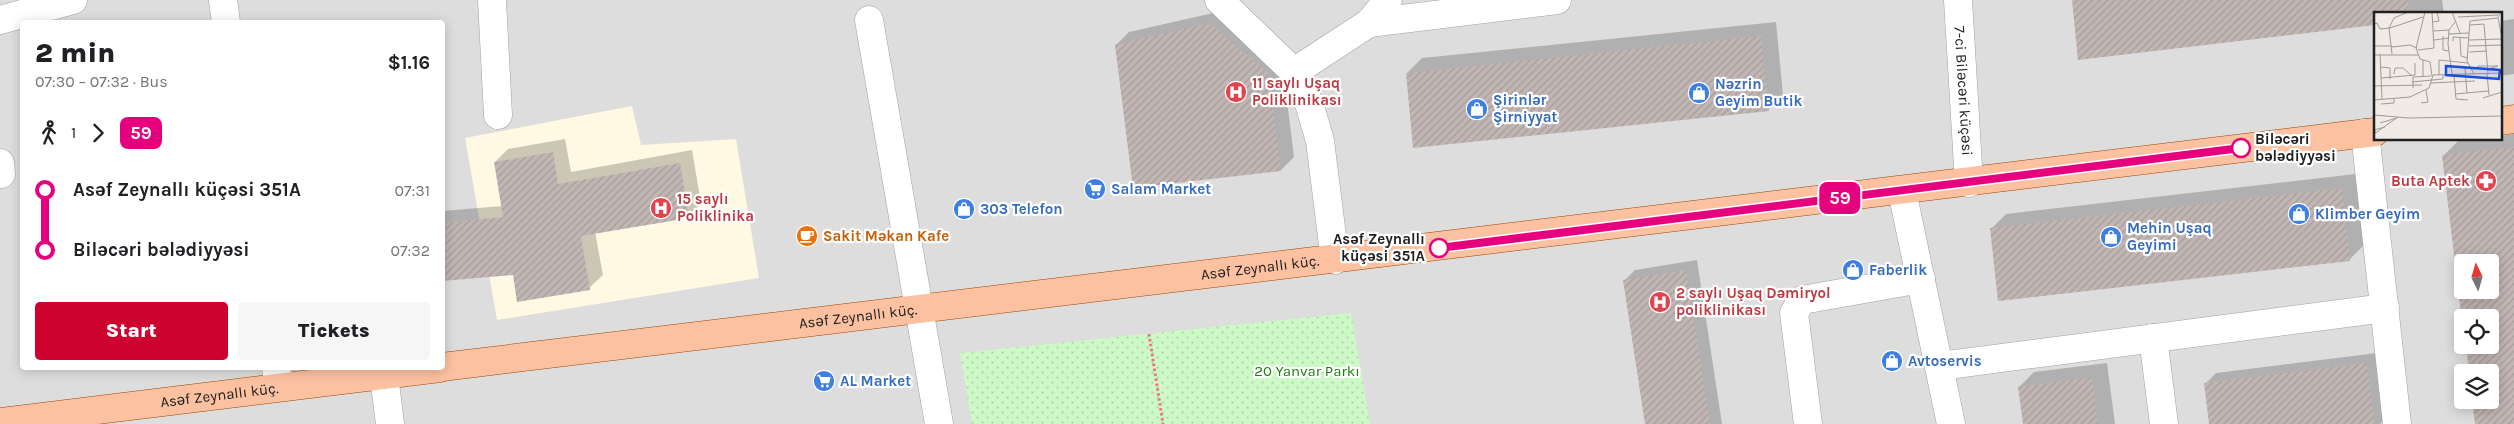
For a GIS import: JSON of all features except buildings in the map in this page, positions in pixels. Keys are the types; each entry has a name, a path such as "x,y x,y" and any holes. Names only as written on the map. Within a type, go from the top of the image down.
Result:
{"main road":[{"name":"Asəf Zeynallı küç.","path":"445,367 1969,183 2370,132"},
{"name":"Asəf Zeynallı küç.","path":"0,422 278,377 384,375 420,370"}],"street":[{"path":"0,20 73,0"},
{"path":"223,0 226,20"},
{"path":"492,0 498,115"},
{"path":"1219,0 1294,72 1309,103 1320,141 1335,260"},
{"path":"1294,72 1369,23 1388,0"},
{"path":"1369,23 1557,0"},
{"name":"7-ci Biləcəri küçəsi","path":"1958,0 1969,183"},
{"path":"869,20 939,424"},
{"path":"2370,132 2384,308 2397,424"},
{"path":"1902,191 1951,424"},
{"path":"1808,424 1794,313 1802,300 1921,279"},
{"path":"1940,366 2384,308"},
{"path":"2152,338 2164,424"},
{"path":"384,375 390,424"}],"path":[{"path":"1149,334 1163,424"}],"shaded area":[{"path":"0,0 2514,0 2514,424 0,424"},
{"path":"632,106 641,145 736,139 759,278 497,320 465,138"}],"green space":[{"name":"20 Yanvar Parkı","path":"1351,313 1370,424 972,424 960,353"}],"bus line":[{"name":"59","path":"1439,248 2241,148"}],"place":[{"name":"11 saylı Uşaq Poliklinikası","path":"1236,92"},
{"name":"Nəzrin Geyim Butik","path":"1699,93"},
{"name":"Şirinlər Şirniyyat","path":"1477,109"},
{"name":"Biləcəri bələdiyyəsi","path":"2241,148"},
{"name":"Buta Aptek","path":"2486,181"},
{"name":"Salam Market","path":"1095,189"},
{"name":"15 saylı Poliklinika","path":"661,208"},
{"name":"303 Telefon","path":"964,209"},
{"name":"Klimber Geyim","path":"2299,214"},
{"name":"Sakit Məkan Kafe","path":"807,236"},
{"name":"Mehin Uşaq Geyimi","path":"2111,237"},
{"name":"Asəf Zeynallı küçəsi 351A","path":"1439,248"},
{"name":"Faberlik","path":"1853,270"},
{"name":"2 saylı Uşaq Dəmiryol poliklinikası","path":"1660,302"},
{"name":"Avtoservis","path":"1892,361"},
{"name":"AL Market","path":"824,381"}]}
